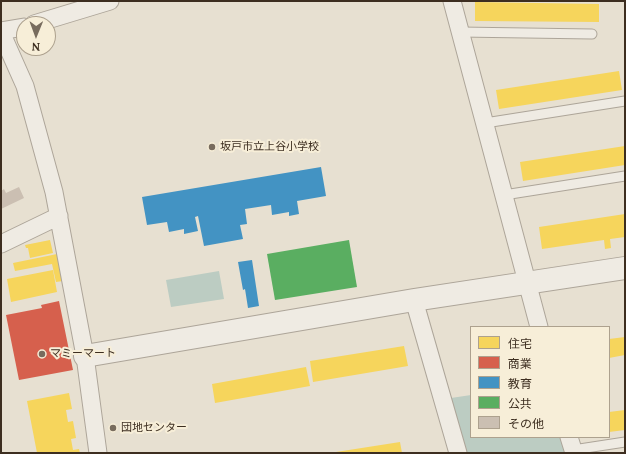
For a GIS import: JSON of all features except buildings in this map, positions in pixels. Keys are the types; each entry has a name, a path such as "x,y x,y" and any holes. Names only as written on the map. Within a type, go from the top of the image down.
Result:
{"street":[{"path":"56,17 110,1"},
{"path":"452,1 540,326"},
{"path":"16,28 1,31 25,86 45,156 59,216 85,356 98,453"},
{"path":"1,244 59,216"},
{"path":"85,356 414,300 625,268"},
{"path":"414,300 458,453"}],"lane":[{"path":"460,32 592,34"},
{"path":"484,123 625,101"},
{"path":"504,195 625,176"},
{"path":"572,447 625,442"}],"shaded area":[{"path":"219,271 224,299 171,307 166,280"},
{"path":"470,395 470,438 561,438 565,453 466,453 451,398"}],"place":[{"name":"坂戸市立上谷小学校","path":"212,147"},
{"name":"マミーマート","path":"42,354"},
{"name":"団地センター","path":"113,428"}]}
